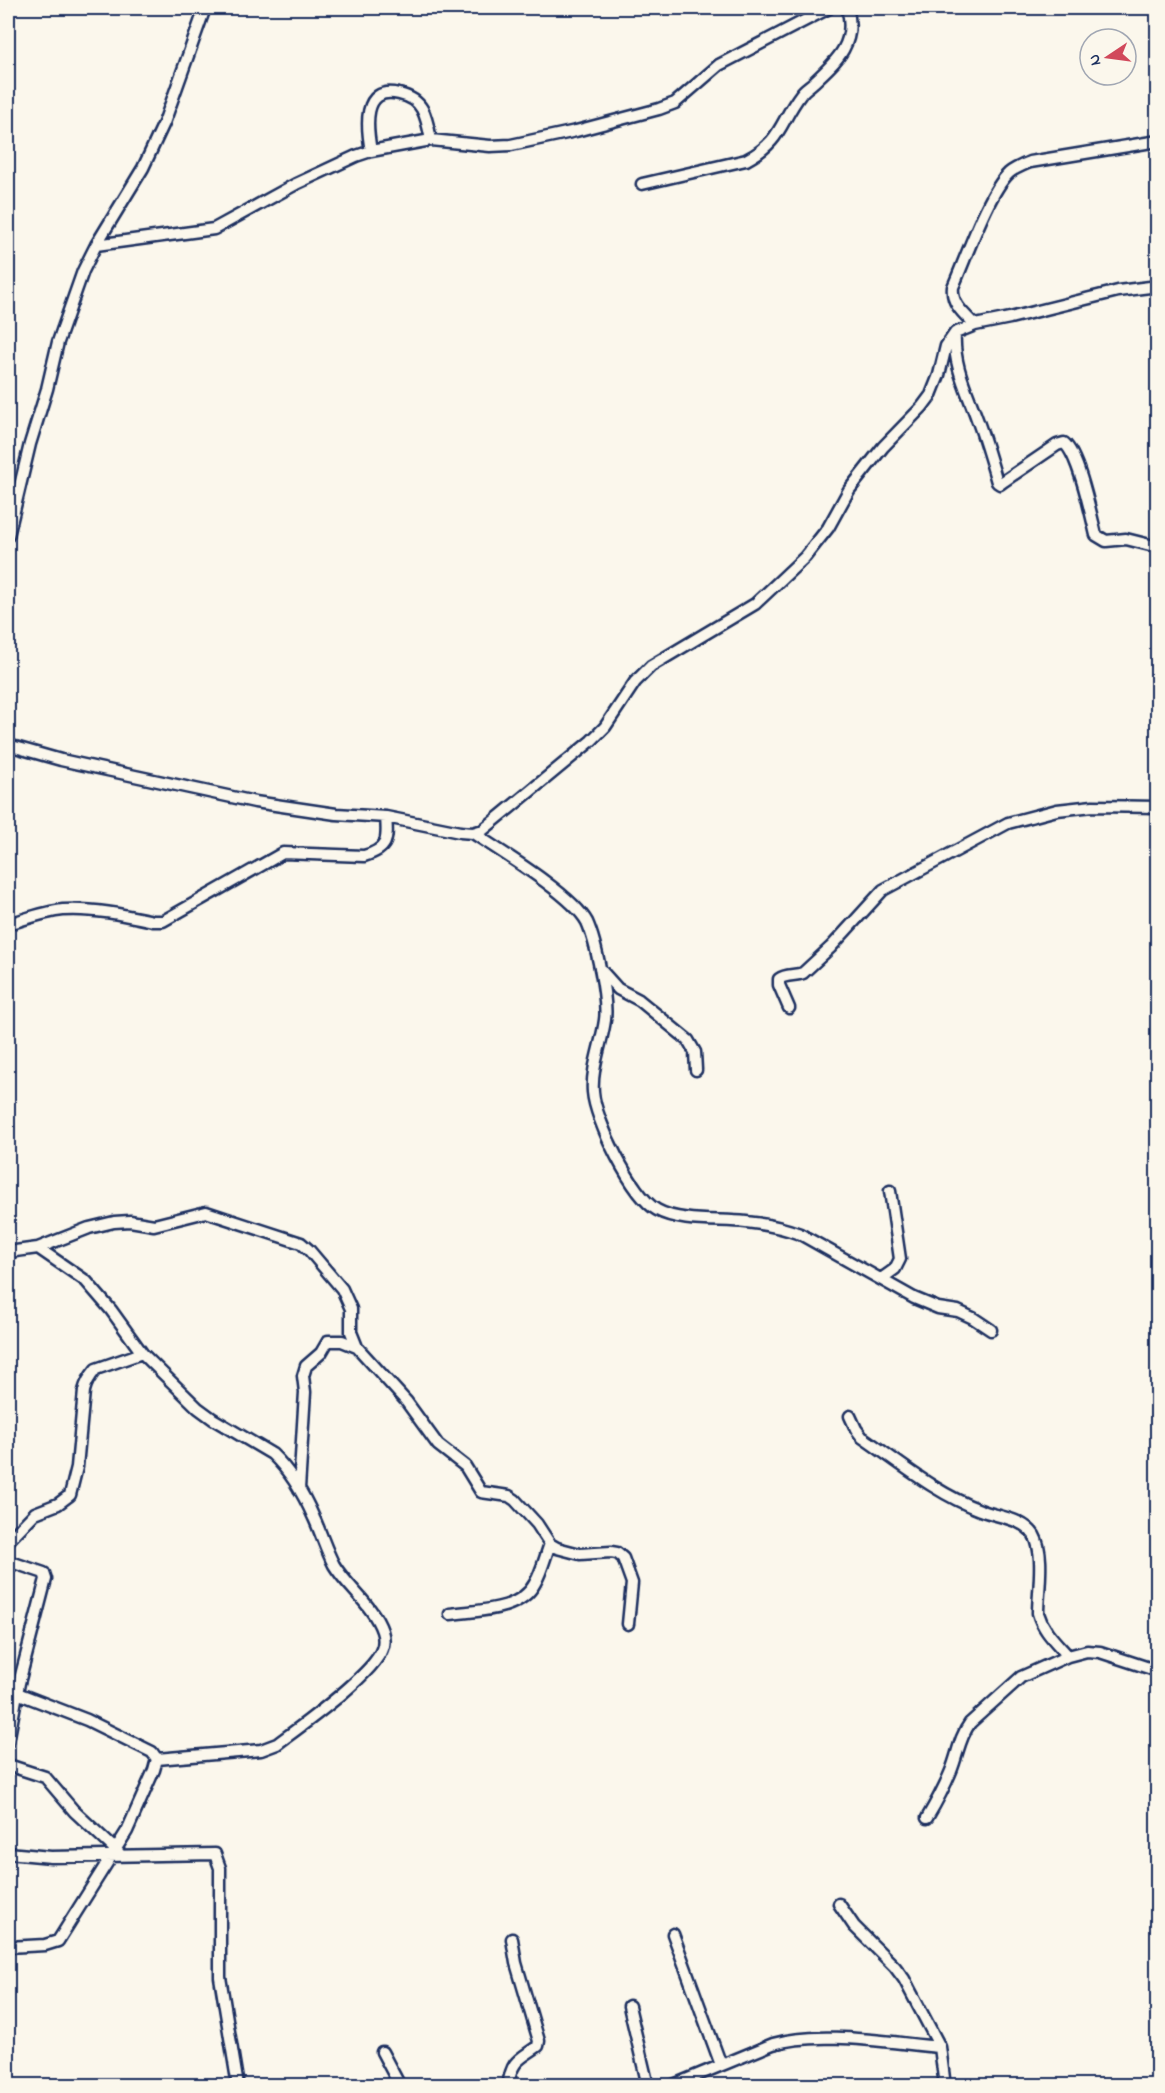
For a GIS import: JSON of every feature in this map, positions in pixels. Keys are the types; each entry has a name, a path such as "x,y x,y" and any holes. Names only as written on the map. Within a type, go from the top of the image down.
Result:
{"street":[{"path":"8,536 30,444 61,333 83,271 142,168 164,123 205,8"},
{"path":"96,245 214,229 296,184 371,151 431,140 490,146 511,144 576,131 659,110 675,103 719,65 829,8"},
{"path":"642,184 746,160 759,153 775,139 802,92 835,63 846,46 851,32 851,19 847,8"},
{"path":"371,151 367,133 368,115 372,103 384,93 401,94 415,101 425,116 431,140"},
{"path":"975,325 955,303 952,295 953,287 993,195 1010,173 1030,162 1158,141"},
{"path":"472,833 490,825 591,741 605,727 635,682 651,666 755,604 805,557 828,528 849,490 883,447 931,395 946,346 955,333 975,325 1118,291 1158,286"},
{"path":"955,333 955,356 964,390 977,418 997,482 1000,484 1004,482 1057,445 1064,443 1069,447 1073,457 1091,509 1096,535 1106,541 1126,539 1158,548"},
{"path":"8,745 61,760 245,800 302,810 386,817 472,833 516,861 570,902 581,913 591,933 607,1008 593,1091 596,1105 613,1148 635,1190 643,1200 667,1215 782,1227 813,1240 914,1298 938,1308 958,1311 991,1330"},
{"path":"789,1008 779,985 779,979 783,976 803,973 831,947 883,890 944,856 1008,823 1056,810 1093,806 1158,807"},
{"path":"8,924 40,914 64,910 84,910 163,921 284,853 364,856 376,852 384,845 387,834 386,817"},
{"path":"600,969 618,989 639,1000 688,1040 695,1052 696,1070"},
{"path":"881,1280 895,1269 900,1259 890,1191"},
{"path":"8,1252 38,1248 89,1228 114,1222 130,1221 154,1225 198,1212 213,1213 301,1243 335,1280 348,1299 352,1315 351,1332 357,1347 406,1401 438,1445 465,1466 481,1492 509,1496 515,1500 537,1524 550,1544 557,1548 580,1554 617,1553 623,1558 632,1583 628,1624"},
{"path":"38,1248 86,1281 98,1293 142,1353 198,1408 272,1454 279,1461 313,1515 334,1564 372,1613 382,1631 384,1640 382,1650 370,1668 271,1748 157,1759"},
{"path":"299,1490 305,1392 303,1376 306,1366 321,1353 328,1341 342,1341 357,1347"},
{"path":"8,1541 35,1513 58,1504 70,1495 77,1467 85,1384 92,1373 96,1369 142,1353"},
{"path":"850,1416 862,1437 939,1490 960,1502 1028,1527 1034,1534 1039,1550 1038,1613 1040,1622 1068,1656"},
{"path":"450,1614 501,1607 524,1596 535,1583 550,1544"},
{"path":"8,1561 44,1573 46,1579 14,1689 8,1742"},
{"path":"927,1818 940,1796 952,1769 961,1738 970,1723 1021,1677 1068,1656 1087,1651 1100,1652 1143,1668 1158,1671"},
{"path":"14,1689 87,1720 152,1752 157,1759"},
{"path":"8,1947 45,1946 58,1941 116,1854 157,1759"},
{"path":"8,1765 45,1777 116,1854"},
{"path":"8,1853 51,1857 116,1854 212,1854 218,1857 221,1916 220,1977 238,2085"},
{"path":"839,1904 854,1926 904,1979 940,2047 945,2085"},
{"path":"673,1934 721,2065"},
{"path":"507,2085 517,2061 538,2046 512,1939"},
{"path":"629,2006 648,2085"},
{"path":"671,2085 773,2044 791,2040 826,2038 940,2047"},
{"path":"382,2052 400,2085"}]}
